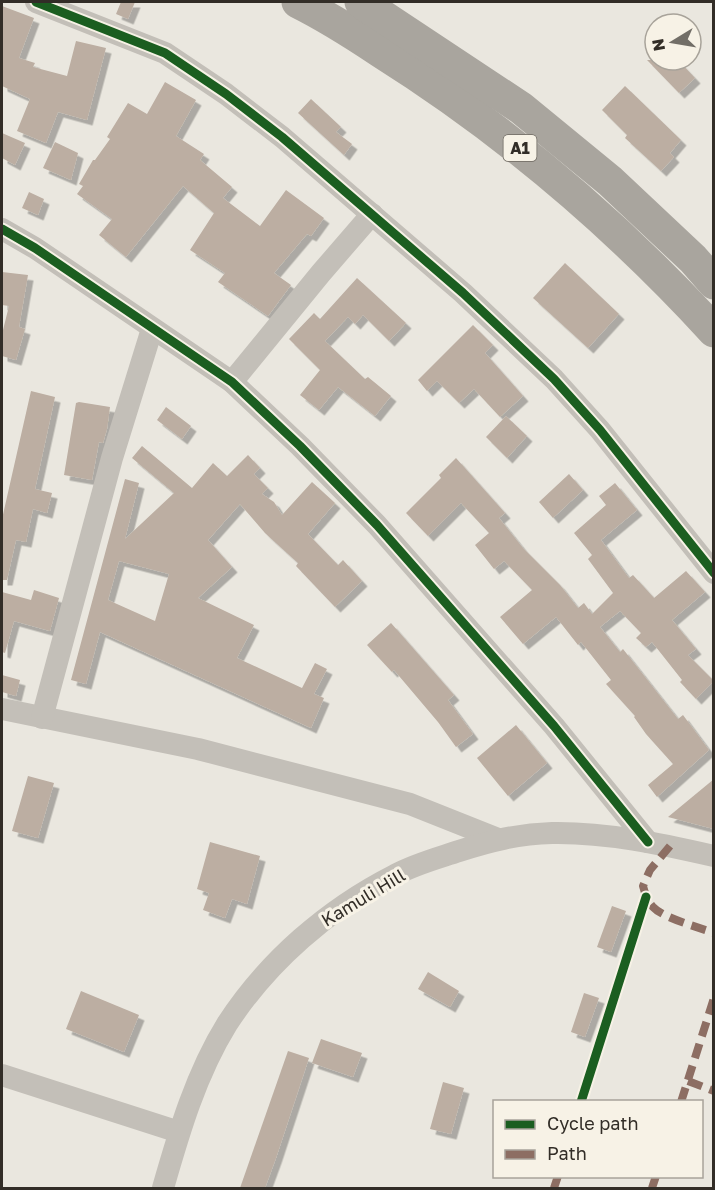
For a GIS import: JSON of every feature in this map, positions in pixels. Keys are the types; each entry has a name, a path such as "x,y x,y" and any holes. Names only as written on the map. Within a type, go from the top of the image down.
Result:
{"highway":[{"name":"A1","path":"298,2 323,15 422,77 522,150 597,214 675,289 714,331"},
{"name":"A1","path":"361,2 521,108 610,181 693,259 714,283"}],"street":[{"path":"36,2 165,53 189,68 282,137 464,293 554,379 600,430 714,573"},
{"path":"232,382 372,214"},
{"path":"2,229 35,248 232,382 300,446 377,525 554,726 648,842"},
{"path":"42,718 112,458 152,329"},
{"path":"2,709 198,749 410,804 498,839"},
{"name":"Kamuli Hill","path":"163,1188 179,1132 206,1065 227,1024 267,972 314,927 350,900 396,874 498,839 552,833 591,835 648,842 714,856"},
{"path":"2,1075 179,1132"}],"building":[{"path":"121,2 135,2 128,19 116,14"},
{"path":"2,6 34,18 19,58 35,63 33,67 67,76 76,41 106,48 87,120 58,112 46,143 17,131 30,99 2,86"},
{"path":"659,72 689,72 695,78 679,93"},
{"path":"165,82 196,100 176,136 204,154 200,160 232,187 223,198 260,226 286,190 324,218 311,236 307,234 274,273 291,285 268,316 218,282 225,273 190,250 214,213 183,186 126,257 99,235 112,219 77,194 83,186 79,184 93,160 110,139 107,137 128,103 147,114"},
{"path":"625,86 681,140 670,153 674,157 661,171 625,138 627,135 602,110"},
{"path":"311,99 341,127 336,132 352,144 344,155 298,113"},
{"path":"2,133 25,143 15,165 2,158"},
{"path":"55,142 78,153 71,180 43,168"},
{"path":"29,192 44,199 38,215 22,208"},
{"path":"565,263 619,314 588,348 533,298"},
{"path":"2,272 28,275 19,327 25,329 16,360 2,356 2,334 9,306 2,305"},
{"path":"357,278 406,323 389,341 363,315 355,324 348,317 325,341 365,379 368,377 391,396 375,416 338,387 319,410 300,395 320,370 289,339 314,313 320,319"},
{"path":"473,325 493,345 485,353 523,396 500,417 474,389 459,403 437,381 427,391 418,380"},
{"path":"31,391 55,397 35,489 52,493 47,513 33,509 26,542 16,540 7,580 2,580 2,519"},
{"path":"76,403 110,407 107,429 103,443 99,442 92,480 64,475"},
{"path":"166,407 191,426 182,439 157,420"},
{"path":"506,416 527,436 507,458 486,437"},
{"path":"142,446 192,488 213,463 227,476 248,455 260,468 254,474 268,488 262,494 274,502 282,515 312,482 335,503 308,534 338,565 343,560 362,581 335,607 296,566 298,563 265,533 240,504 208,540 232,567 198,598 254,625 237,658 302,688 315,663 327,669 314,694 324,698 311,728 100,632 86,684 71,680 125,479 139,483 125,539 174,493 132,458","holes":["119,561 169,574 155,621 108,600"]},
{"path":"456,458 505,513 499,518 523,548 560,585 578,608 584,603 592,614 613,593 588,559 592,555 574,533 606,505 599,496 615,483 637,510 601,540 629,578 633,575 654,598 686,571 705,592 672,620 696,649 688,655 714,681 696,699 680,682 682,680 652,642 646,647 636,638 641,633 620,611 600,627 620,652 623,649 678,719 683,715 709,750 657,797 648,785 673,764 606,684 611,680 581,642 578,645 556,617 523,644 500,617 532,590 504,561 494,569 475,545 489,533 461,503 428,536 406,513 441,478 439,475"},
{"path":"569,474 583,490 553,518 539,502"},
{"path":"34,590 59,598 50,631 14,621 5,653 2,652 2,592 31,600"},
{"path":"391,623 454,695 448,700 473,734 456,747 394,670 392,672 367,645"},
{"path":"2,675 20,680 16,696 2,692"},
{"path":"516,725 547,763 508,796 477,758"},
{"path":"28,776 54,783 38,838 12,831"},
{"path":"714,779 714,829 668,817"},
{"path":"210,842 260,856 247,904 232,899 225,918 203,910 209,893 197,889"},
{"path":"612,906 626,911 611,952 597,947"},
{"path":"428,972 459,991 450,1007 418,989"},
{"path":"81,991 139,1015 124,1052 66,1029"},
{"path":"584,993 599,998 585,1037 571,1032"},
{"path":"321,1039 362,1053 353,1077 312,1063"},
{"path":"288,1051 309,1058 276,1158 265,1188 240,1188"},
{"path":"443,1082 464,1088 451,1134 430,1129"}],"marked path":[{"path":"670,846 650,870 643,886 648,900 664,915 714,933"},
{"path":"682,1100 714,998"},
{"path":"688,1081 714,1091"},
{"path":"554,1188 557,1178"},
{"path":"652,1188 655,1178"}],"cycle path":[{"path":"36,2 165,53 226,94 282,137 463,293 554,379 600,430 714,573"},
{"path":"2,229 35,248 232,382 300,446 377,525 554,726 648,842"},
{"path":"582,1100 646,897"}]}
